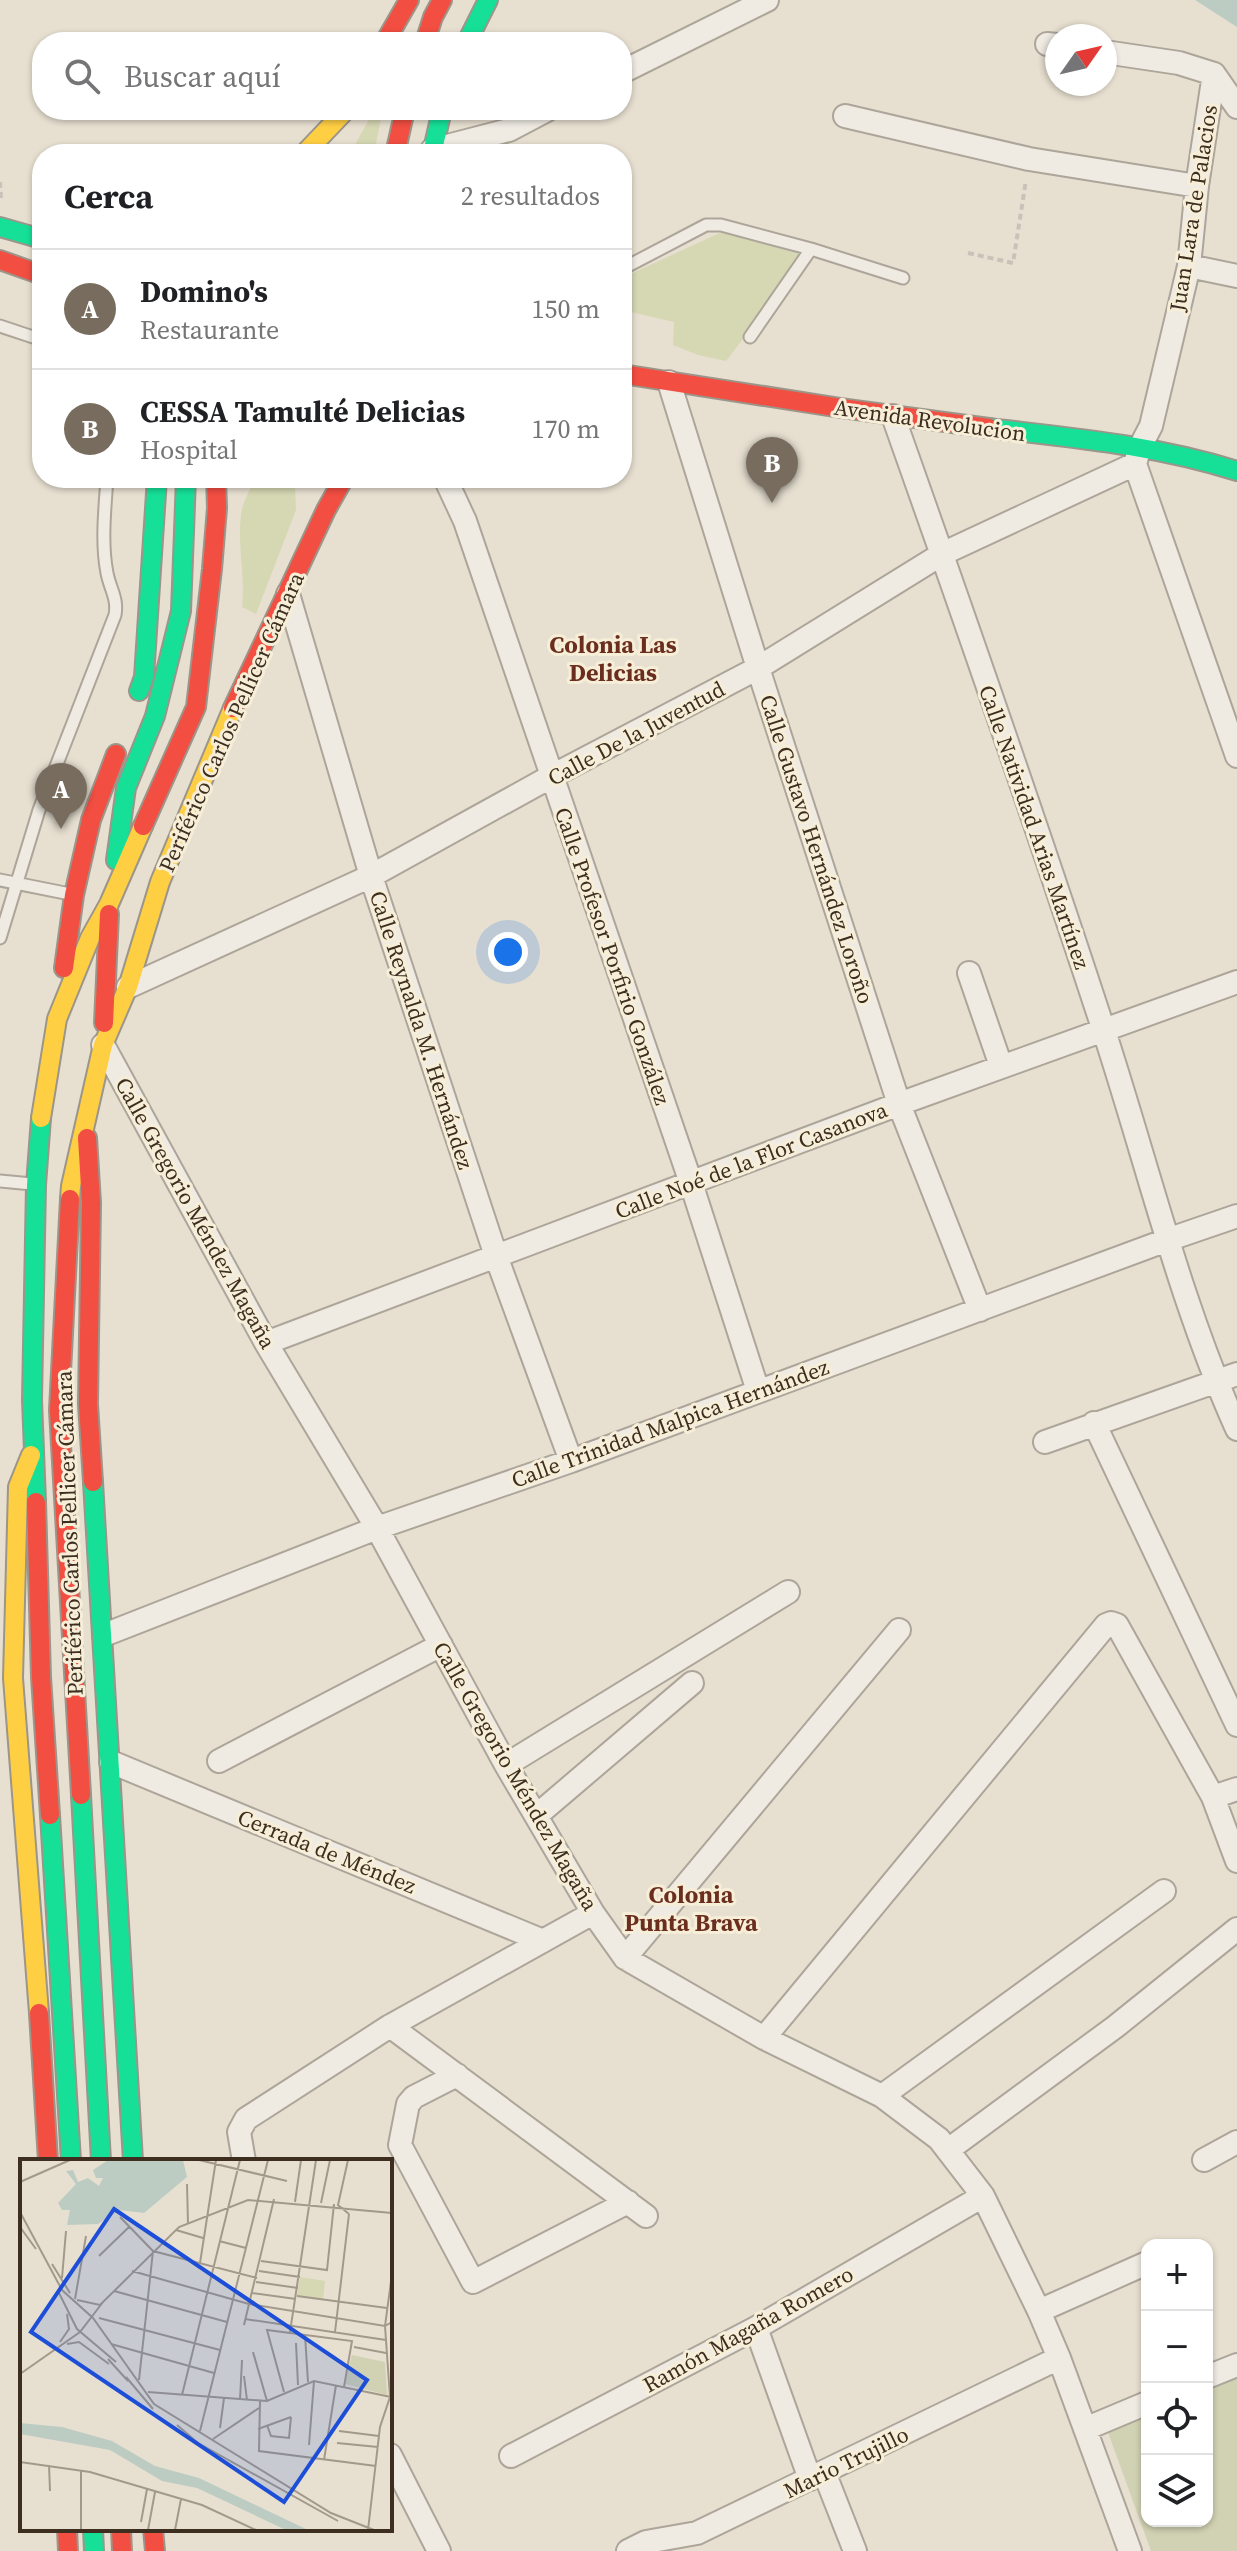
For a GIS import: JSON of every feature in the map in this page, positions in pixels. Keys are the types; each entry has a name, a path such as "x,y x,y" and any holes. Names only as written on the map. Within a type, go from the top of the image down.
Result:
{"main road":[{"path":"391,32 409,0"},
{"path":"428,32 442,0"},
{"path":"472,32 488,0"},
{"path":"313,144 336,120"},
{"path":"327,144 339,120"},
{"path":"397,144 403,120"},
{"path":"434,144 440,120"},
{"path":"0,227 32,236"},
{"path":"0,260 32,271"},
{"name":"Avenida Revolucion","path":"632,376 1138,456 1205,459 1237,471"},
{"path":"134,706 144,677 156,488"},
{"path":"57,1019 126,788 155,716 181,611 186,488"},
{"name":"Periférico Carlos Pellicer Cámara","path":"71,2159 41,1677 32,1400 36,1185 43,1098 57,1019 90,938 92,900 196,707 212,569 216,488"},
{"path":"217,508 226,488"},
{"name":"Periférico Carlos Pellicer Cámara","path":"101,2159 59,1410 71,1186 103,1045 128,987 160,882 242,686 338,488"},
{"path":"317,489 326,510"},
{"path":"103,1045 92,900 91,820 123,734"},
{"path":"86,1127 91,1203 88,1404 133,2159"},
{"path":"35,1445 18,1487 13,1678 48,2159"},
{"path":"13,1678 41,1677"},
{"path":"67,2531 68,2551"},
{"path":"93,2531 94,2551"},
{"path":"121,2531 122,2551"},
{"path":"153,2531 155,2551"}],"street":[{"path":"632,67 767,0"},
{"name":"Juan Lara de Palacios","path":"1117,54 1179,63 1214,74 1189,266 1151,426 1138,456"},
{"path":"1214,74 1237,107"},
{"path":"845,116 1029,159 1197,186"},
{"path":"460,144 509,130 528,120"},
{"path":"1189,266 1237,276"},
{"name":"Calle Gustavo Hernández Loroño","path":"669,382 899,1104 980,1310"},
{"name":"Calle Natividad Arias Martínez","path":"893,416 1104,1030 1167,1240 1215,1381 1237,1429"},
{"path":"1138,456 1237,756"},
{"name":"Calle De la Juventud","path":"128,987 371,876 758,668 942,554 1138,456"},
{"name":"Calle Profesor Porfirio González","path":"450,488 465,521 691,1183 758,1391"},
{"name":"Calle Reynalda M. Hernández","path":"288,594 371,876 496,1256 571,1461"},
{"path":"969,973 1001,1066"},
{"name":"Calle Noé de la Flor Casanova","path":"266,1343 1001,1066 1237,982"},
{"name":"Calle Gregorio Méndez Magaña","path":"103,1045 266,1343 377,1528 506,1765 593,1913 625,1958 764,2038 882,2096 939,2139 983,2196 1039,2311 1130,2551"},
{"name":"Calle Trinidad Malpica Hernández","path":"104,1635 377,1528 571,1461 1237,1216"},
{"path":"1045,1442 1237,1374"},
{"path":"1094,1423 1237,1725"},
{"path":"506,1765 788,1592"},
{"path":"764,2038 1106,1625 1111,1623 1117,1625 1213,1797 1237,1861"},
{"path":"625,1958 899,1630"},
{"path":"219,1761 441,1645"},
{"path":"536,1816 692,1683"},
{"path":"0,1727 20,1752 47,1751"},
{"name":"Cerrada de Méndez","path":"111,1762 543,1941"},
{"path":"1213,1797 1237,1789"},
{"path":"882,2096 1164,1891"},
{"path":"244,2159 239,2132 246,2119 390,2026 593,1913"},
{"path":"948,2150 1115,2027 1237,1929"},
{"path":"390,2026 646,2216"},
{"path":"457,2075 414,2097 408,2104 400,2145 473,2282 628,2202"},
{"path":"1204,2160 1237,2142"},
{"name":"Ramón Magaña Romero","path":"511,2456 756,2328 983,2196"},
{"path":"1039,2311 1141,2266"},
{"path":"756,2328 817,2476 855,2551"},
{"name":"Mario Trujillo","path":"628,2551 646,2542 697,2533 1059,2358"},
{"path":"1213,2375 1237,2365"},
{"path":"1085,2429 1141,2406"},
{"path":"392,2459 439,2551"}],"lane":[{"path":"632,264 706,225 721,225 903,278"},
{"path":"750,337 811,249"},
{"path":"0,326 32,337"},
{"path":"0,938 39,810 115,615 117,603 107,572 104,517 106,488"},
{"path":"0,880 92,900"},
{"path":"0,1181 36,1185"}],"path":[{"path":"968,253 1013,263 1029,159"}],"green space":[{"path":"369,120 381,120 376,144 355,144"},
{"path":"724,231 803,255 726,361 673,345 674,322 632,312 632,273"},
{"path":"250,488 295,488 296,510 256,614 242,607 240,542 243,505"},
{"path":"1237,2372 1237,2551 1151,2551 1142,2527 1213,2527 1213,2382"},
{"path":"1141,2409 1141,2523 1105,2424"}],"shaded area":[{"path":"1195,0 1237,0 1237,27"}],"traffic: fast":[{"path":"472,32 488,0"},
{"path":"434,144 440,120"},
{"path":"0,227 32,236"},
{"path":"989,428 1145,449 1237,471"},
{"path":"139,691 144,677 156,488"},
{"path":"116,860 126,788 155,716 181,611 186,488"},
{"path":"36,1502 32,1400 36,1185 41,1118"},
{"path":"93,1482 133,2159"},
{"path":"81,1795 101,2159"},
{"path":"50,1815 71,2159"},
{"path":"93,2531 94,2551"}],"traffic: slow":[{"path":"314,144 336,120"},
{"path":"70,1199 103,1045 128,987 160,882 233,708"},
{"path":"41,1118 57,1019 90,938 109,904 143,826"},
{"path":"31,1455 18,1487 13,1678 39,2013"}],"traffic: jam":[{"path":"391,32 409,0"},
{"path":"428,32 442,0"},
{"path":"397,144 403,120"},
{"path":"0,260 32,271"},
{"path":"632,376 989,428"},
{"path":"143,826 196,707 212,569 216,488"},
{"path":"233,708 338,488"},
{"path":"64,968 74,895 91,820 116,754"},
{"path":"104,1023 109,914"},
{"path":"87,1138 91,1203 88,1404 93,1482"},
{"path":"70,1199 59,1410 81,1795"},
{"path":"36,1502 41,1677 50,1815"},
{"path":"39,2013 48,2159"},
{"path":"67,2531 68,2551"},
{"path":"121,2531 122,2551"},
{"path":"153,2531 155,2551"}],"place":[{"name":"CESSA Tamulté Delicias","path":"772,503"},
{"name":"Domino's","path":"61,829"}],"district":[{"name":"Colonia Las Delicias","path":"613,659"},
{"name":"Colonia Punta Brava","path":"691,1909"}]}
